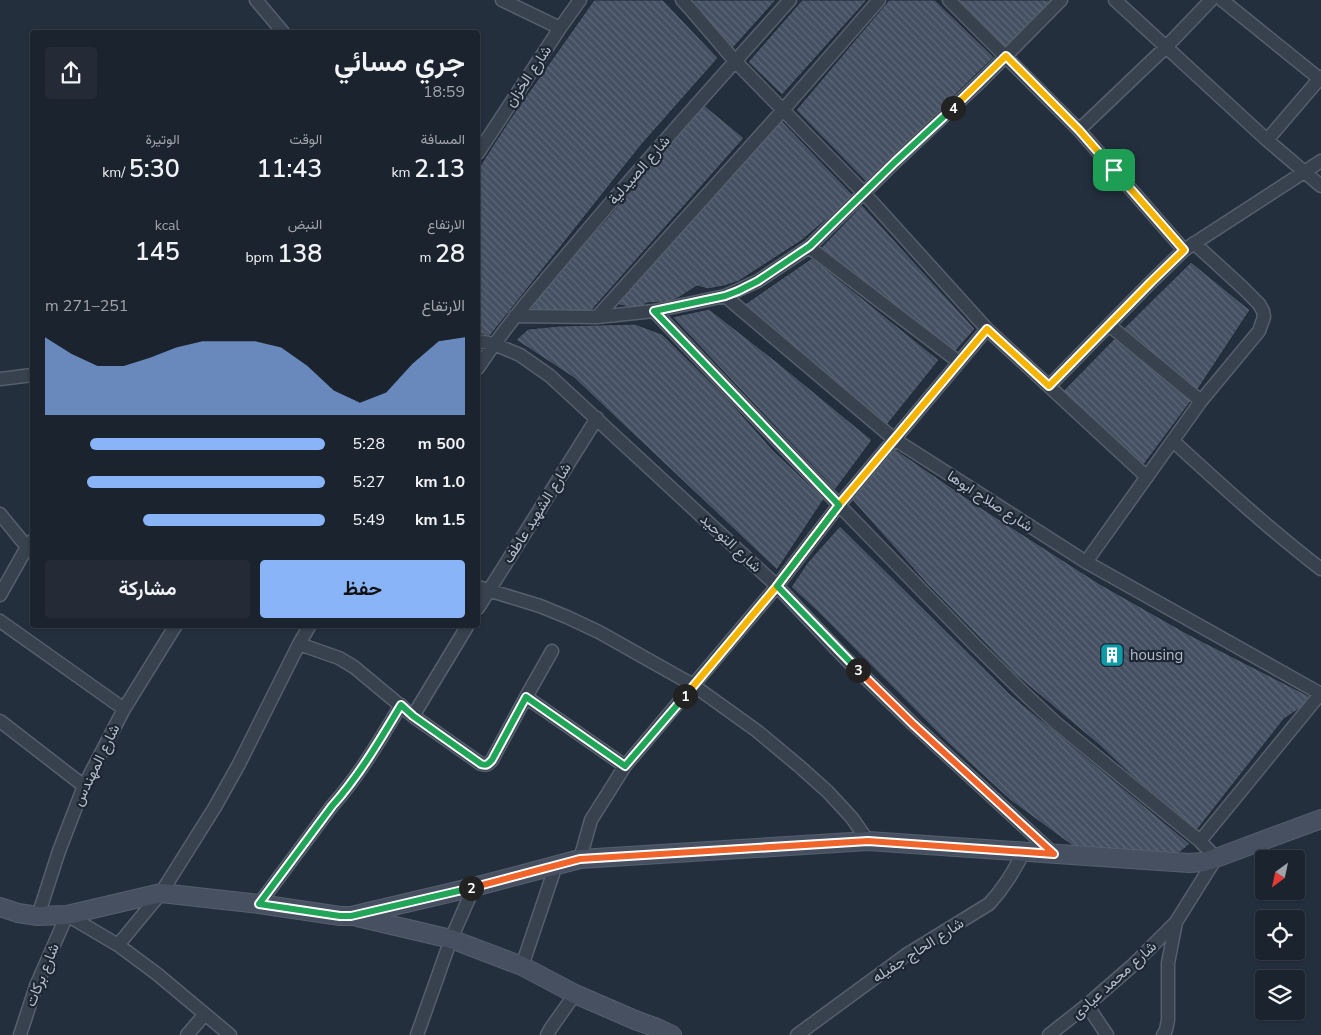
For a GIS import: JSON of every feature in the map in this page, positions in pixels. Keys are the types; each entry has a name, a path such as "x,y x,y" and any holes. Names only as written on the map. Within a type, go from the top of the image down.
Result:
{"main road":[{"path":"351,916 474,887 580,859 868,841 1189,863 1204,862 1321,819"},
{"path":"0,907 18,913 38,916 67,915 161,893 351,916 451,939 522,966 575,994 672,1035"}],"street":[{"path":"256,0 281,30"},
{"path":"502,0 560,28"},
{"name":"شارع الخزان","path":"480,150 580,0"},
{"path":"682,0 735,61 864,193 987,329 1147,477"},
{"name":"شارع الصيدلية","path":"480,365 515,316 623,188 790,0"},
{"path":"597,317 879,0"},
{"path":"950,0 1079,130 1189,247 1242,287 1259,304 1263,311 1264,316 1259,331 1201,401 1086,562"},
{"path":"515,316 597,317 654,311 725,296 758,281 810,246 1006,56 1060,0"},
{"path":"1115,0 1266,140 1321,186"},
{"path":"1079,130 1166,47 1210,0"},
{"path":"1222,0 1320,78 1266,140"},
{"path":"1049,386 1151,282 1189,247 1321,161"},
{"path":"810,246 959,362"},
{"name":"شارع صلاح ابوها","path":"725,296 894,439 1086,562 1321,694"},
{"path":"654,311 839,505 981,650 1056,723 1200,841 1216,858 1176,922 1168,963 1168,1020 1163,1035"},
{"path":"1109,325 1201,401"},
{"path":"580,859 591,820 625,766 777,586 839,505 987,329"},
{"name":"شارع التوحيد","path":"480,341 494,344 520,356 550,376 777,586 843,656 1054,854"},
{"path":"0,379 30,375"},
{"name":"شارع الشهيد عاطف","path":"483,589 597,418"},
{"path":"1173,441 1243,506 1321,569"},
{"path":"0,514 30,544 0,595"},
{"path":"483,589 540,606 567,617 599,632 693,685 757,730 799,766 828,792 852,818 868,841"},
{"path":"0,621 124,709"},
{"name":"شارع المهندس","path":"38,916 59,851 84,786 124,709 174,628"},
{"path":"118,945 161,893 215,807 308,628"},
{"path":"413,716 466,628"},
{"path":"299,644 339,658 413,716 485,765 492,760 552,651"},
{"path":"1200,841 1321,694"},
{"path":"526,697 625,766"},
{"path":"259,904 332,806 344,793 401,705"},
{"path":"0,721 84,786"},
{"name":"شارع الحاج جفيله","path":"797,1035 906,955 989,904 1008,882 1024,852"},
{"path":"522,966 556,865"},
{"path":"417,1035 451,939 474,887"},
{"path":"67,915 118,945 157,974 230,1035"},
{"name":"شارع بركات","path":"20,1035 36,986 67,915"},
{"name":"شارع محمد عيادى","path":"1049,1035 1133,965 1176,922"},
{"path":"547,1035 575,994"},
{"path":"1087,1005 1107,1035"},
{"path":"187,1035 205,1014"}],"building":[{"path":"594,0 663,0 718,58 642,144 489,337 480,333 480,166 510,119"},
{"path":"688,0 776,0 732,49"},
{"path":"802,0 867,0 782,95 748,62"},
{"path":"889,0 935,0 994,57 866,182 796,110"},
{"path":"959,0 1052,0 1006,48"},
{"path":"704,105 744,138 591,311 533,310 531,306 549,283 605,221"},
{"path":"782,121 854,196 801,241 739,281 708,289 697,286 668,302 647,303 637,309 615,304"},
{"path":"862,205 975,329 952,355 818,251"},
{"path":"812,258 939,360 886,426 745,304"},
{"path":"1191,262 1250,310 1196,392 1121,331"},
{"path":"709,309 872,440 835,490 672,317"},
{"path":"635,324 662,334 728,399 773,450 824,499 777,570 574,378 516,340 528,329 559,326"},
{"path":"1116,337 1191,401 1142,467 1063,391"},
{"name":"housing","path":"895,449 983,509 1100,584 1188,634 1309,696 1302,707 1284,719 1197,830 1016,675 927,584 852,500"},
{"path":"840,526 1010,694 1190,844 1179,853 1074,847 1011,801 950,745 791,587 808,562"}],"place":[{"name":"housing","path":"1112,655"}],"route":[{"path":"1114,170 1079,130 1006,56 810,246 758,281 738,291 725,296 654,311 839,505 808,545 777,586 843,656 913,724 1054,854 868,841 580,859 474,887 351,916 259,904 332,806 344,793 401,705 413,716 485,765 492,760 526,697 625,766 777,586 839,505 987,329 1049,386 1184,250 1114,170"}]}
